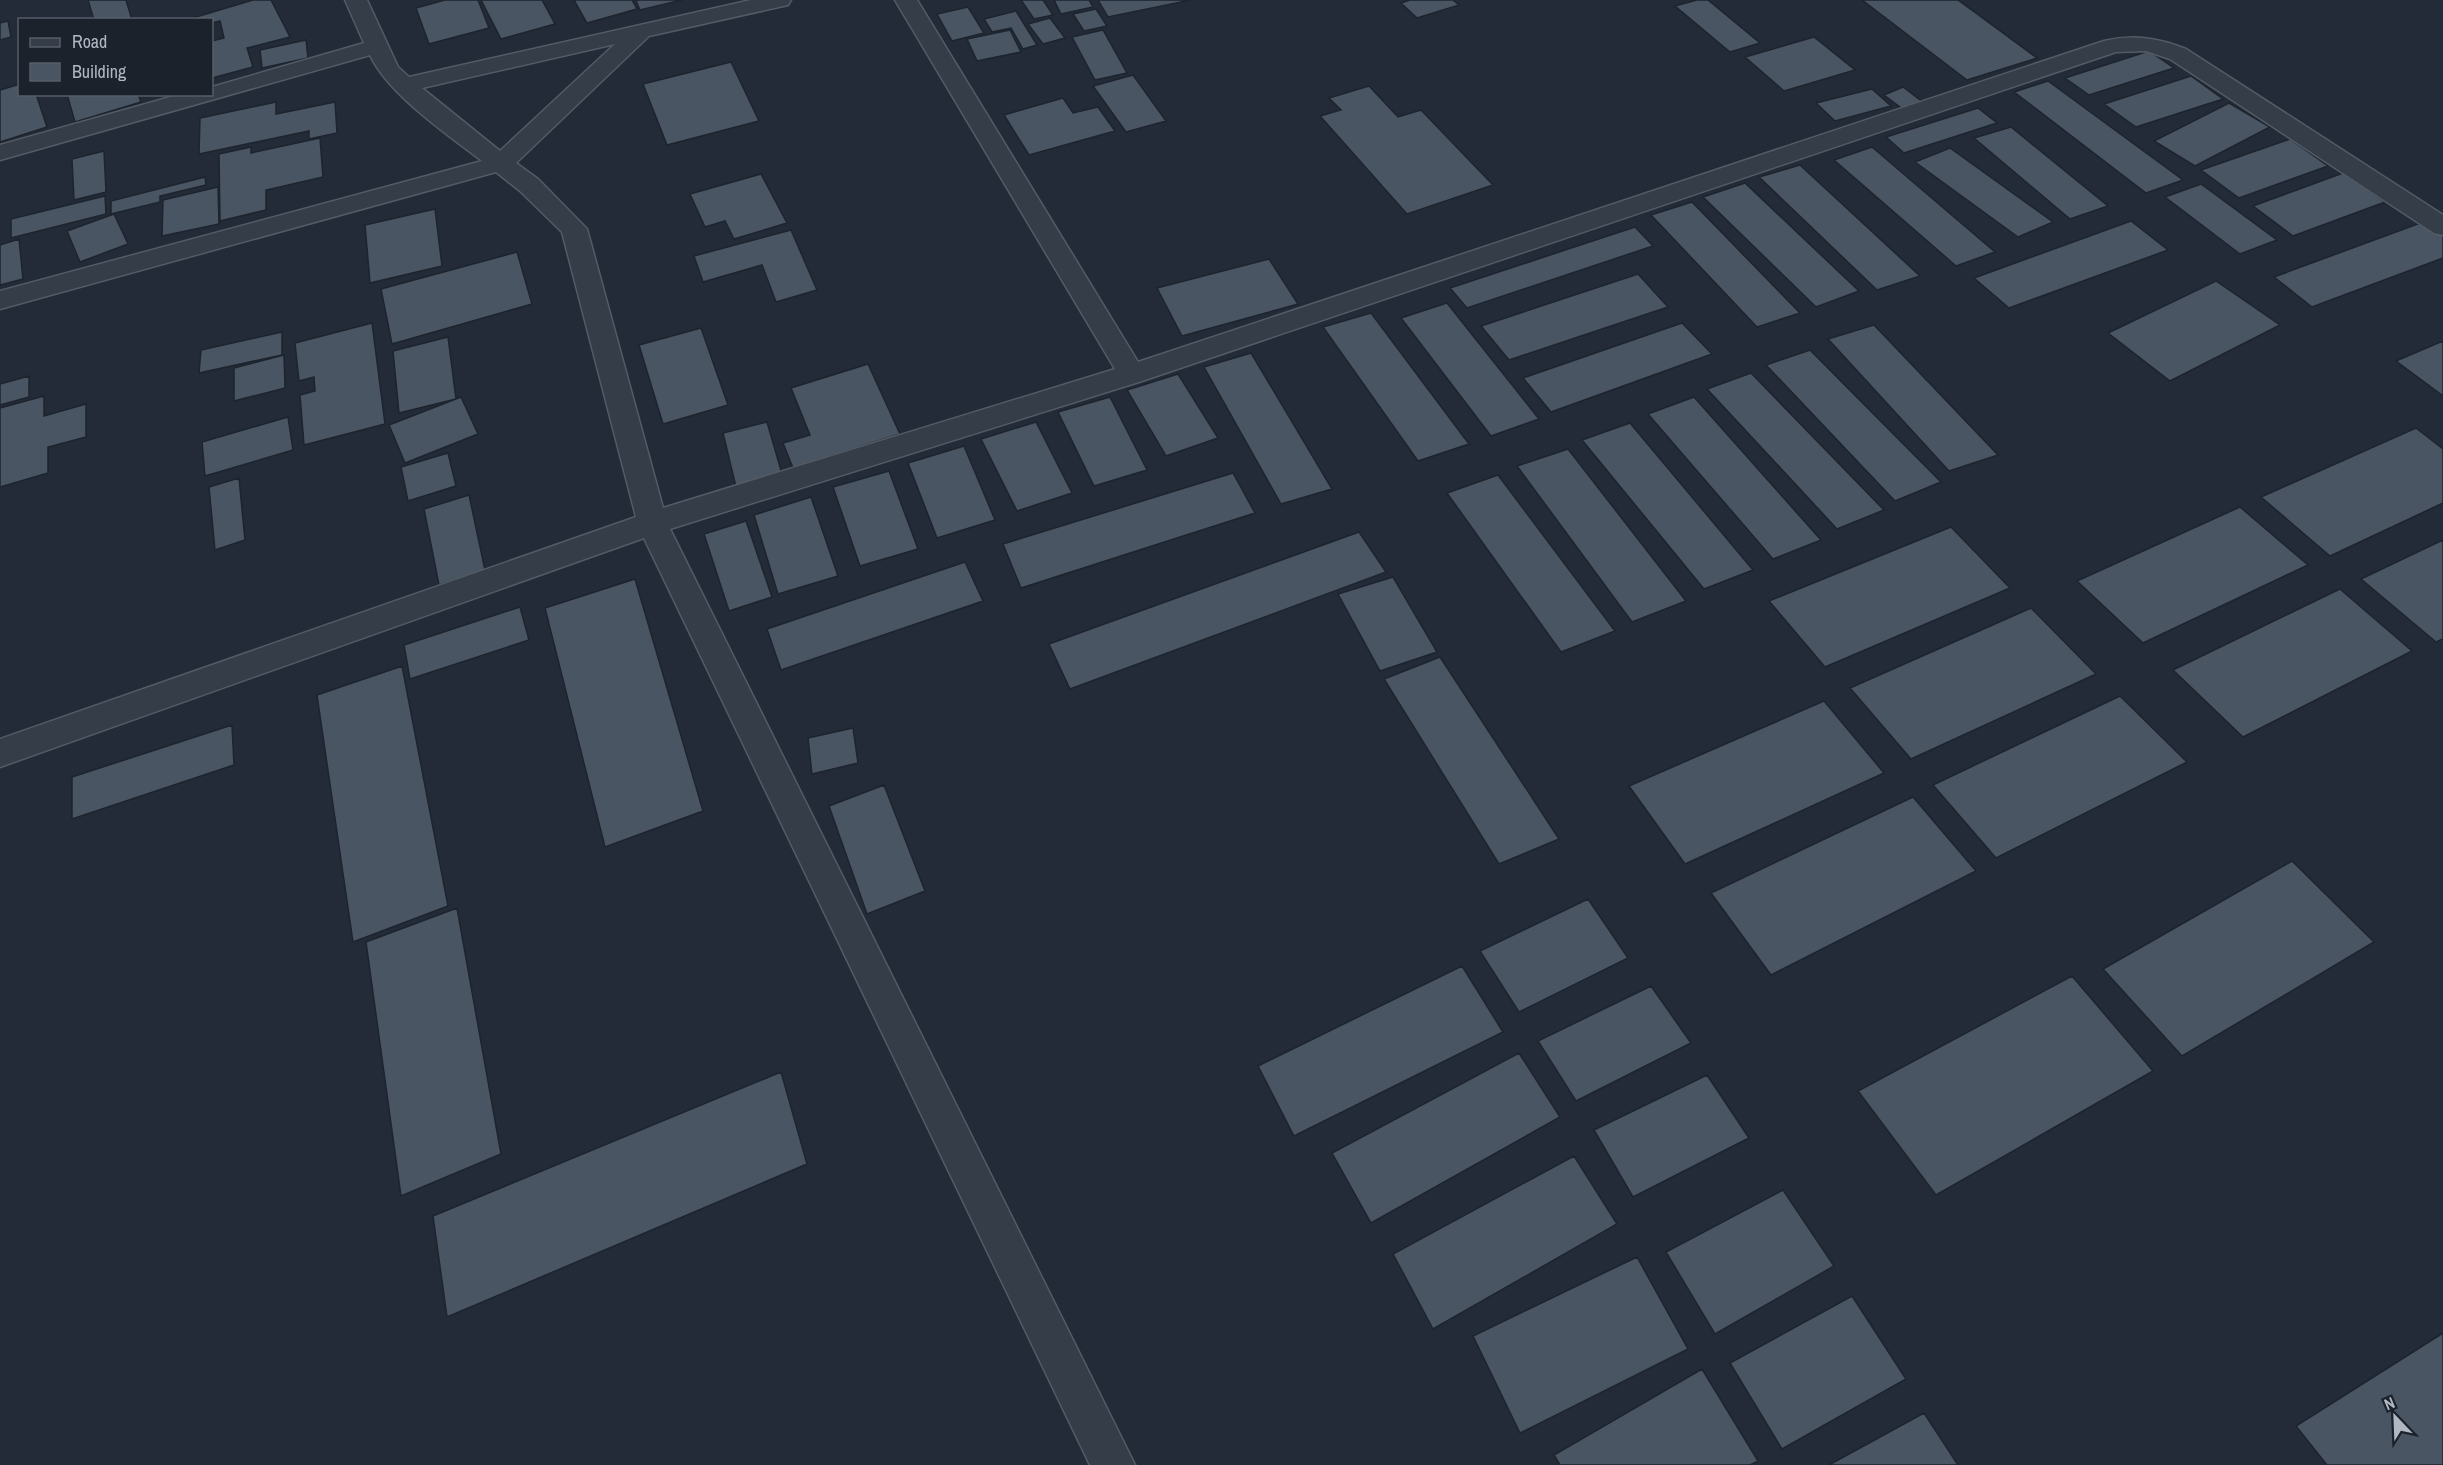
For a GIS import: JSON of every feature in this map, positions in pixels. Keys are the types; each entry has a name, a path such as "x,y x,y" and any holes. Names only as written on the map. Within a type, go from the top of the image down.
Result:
{"street":[{"path":"356,0 388,70 438,115 529,185 574,229 652,523 1113,1465"},
{"path":"405,85 780,0"},
{"path":"906,0 1132,374"},
{"path":"0,300 501,163 642,31"},
{"path":"0,753 652,523 1132,374 2112,46 2135,42 2156,45 2178,54 2443,227"},
{"path":"213,93 378,46"},
{"path":"0,153 203,96"}],"building":[{"path":"88,0 126,0 131,18 93,18"},
{"path":"253,0 271,0 290,37 247,48 253,67 213,78 213,41 224,38 220,21 213,23 213,18 193,18"},
{"path":"445,0 478,0 489,28 429,44 416,8"},
{"path":"481,0 542,0 555,24 501,39"},
{"path":"574,0 632,0 637,9 587,23"},
{"path":"682,0 640,10 636,1"},
{"path":"1021,0 1043,0 1053,15 1034,19"},
{"path":"1054,0 1089,0 1093,7 1061,14"},
{"path":"1098,0 1191,0 1108,17"},
{"path":"1410,0 1453,0 1459,5 1417,18 1401,3"},
{"path":"1697,0 1708,0 1760,43 1730,52 1675,6"},
{"path":"1862,0 1958,0 2037,58 1967,80"},
{"path":"968,7 984,33 952,41 937,14"},
{"path":"1096,9 1107,26 1084,31 1073,14"},
{"path":"1016,11 1037,45 1023,49 1011,28 992,32 984,19"},
{"path":"1050,18 1065,38 1043,44 1028,24"},
{"path":"8,21 11,37 0,40 0,23"},
{"path":"1010,30 1021,52 977,61 967,39"},
{"path":"1103,30 1127,73 1095,80 1072,37"},
{"path":"1814,37 1855,70 1784,91 1745,57"},
{"path":"306,40 308,58 262,68 260,50"},
{"path":"2149,51 2174,68 2089,95 2065,78"},
{"path":"731,62 759,121 667,145 643,84"},
{"path":"1133,75 1166,121 1126,132 1093,86"},
{"path":"2191,76 2223,99 2136,127 2104,104"},
{"path":"2048,81 2183,180 2146,193 2014,92"},
{"path":"18,85 18,96 37,96 47,127 0,142 0,90"},
{"path":"1369,86 1398,117 1421,110 1493,185 1407,214 1320,116 1341,110 1329,98"},
{"path":"1903,87 1924,103 1904,110 1884,95"},
{"path":"1872,89 1891,106 1835,121 1816,103"},
{"path":"68,96 139,96 141,102 75,122"},
{"path":"1063,98 1073,113 1098,107 1115,131 1029,155 1004,115"},
{"path":"276,102 276,114 335,102 337,133 309,139 309,131 199,154 200,118"},
{"path":"2229,103 2270,127 2195,166 2154,141"},
{"path":"1978,108 1997,123 1904,153 1886,137"},
{"path":"2011,127 2108,206 2070,219 1974,138"},
{"path":"320,138 323,177 266,190 266,210 220,221 219,154 251,147 251,153"},
{"path":"2290,139 2328,166 2239,198 2201,170"},
{"path":"1872,147 1995,252 1956,266 1834,160"},
{"path":"1950,148 2053,222 2018,237 1915,162"},
{"path":"104,151 106,192 74,200 72,159"},
{"path":"1800,165 1920,276 1877,290 1759,177"},
{"path":"2343,173 2385,202 2293,236 2253,206"},
{"path":"761,174 787,223 734,239 725,221 705,227 690,194"},
{"path":"205,177 206,185 160,196 160,202 111,214 111,201"},
{"path":"1745,183 1859,291 1816,307 1703,197"},
{"path":"2201,184 2277,240 2240,254 2165,197"},
{"path":"218,187 219,224 162,236 163,200"},
{"path":"105,196 106,214 11,238 11,219"},
{"path":"1692,202 1800,313 1757,327 1651,215"},
{"path":"435,209 442,266 370,283 365,225"},
{"path":"114,214 128,244 80,262 67,231"},
{"path":"2131,221 2168,250 2009,308 1974,278"},
{"path":"2423,222 2443,236 2443,258 2312,307 2274,277"},
{"path":"1635,227 1653,246 1467,308 1450,288"},
{"path":"791,230 817,290 776,302 762,265 703,282 694,256"},
{"path":"19,239 23,279 0,285 0,245"},
{"path":"517,252 532,304 392,344 381,289"},
{"path":"1269,259 1298,304 1182,336 1157,288"},
{"path":"1638,274 1668,307 1509,360 1481,326"},
{"path":"2216,281 2280,325 2170,381 2108,333"},
{"path":"1447,303 1539,419 1491,436 1401,318"},
{"path":"1371,313 1469,444 1418,461 1323,327"},
{"path":"372,323 385,424 304,445 300,395 315,391 314,377 299,381 295,343"},
{"path":"1682,323 1712,354 1551,412 1523,378"},
{"path":"1874,325 1998,455 1949,471 1828,339"},
{"path":"701,328 728,405 663,424 639,345"},
{"path":"282,332 282,355 199,373 201,350"},
{"path":"448,337 456,399 399,413 393,351"},
{"path":"2443,341 2443,396 2396,361"},
{"path":"1810,350 1941,482 1895,501 1766,365"},
{"path":"1251,353 1332,489 1281,504 1204,367"},
{"path":"284,355 285,388 234,401 234,368"},
{"path":"868,364 900,434 793,468 783,443 810,435 791,388"},
{"path":"1751,373 1884,510 1837,529 1707,389"},
{"path":"1178,374 1218,438 1166,456 1127,390"},
{"path":"29,376 29,397 0,405 0,384"},
{"path":"44,396 44,416 86,404 86,437 48,447 48,473 0,487 0,408"},
{"path":"461,397 478,434 405,463 389,425"},
{"path":"1110,397 1147,470 1094,486 1058,412"},
{"path":"1694,397 1821,540 1773,559 1648,414"},
{"path":"288,417 293,450 205,476 202,442"},
{"path":"767,422 782,474 736,487 723,433"},
{"path":"1036,422 1072,493 1017,511 981,439"},
{"path":"1630,423 1753,570 1704,589 1582,440"},
{"path":"2416,428 2443,449 2443,503 2330,556 2261,497"},
{"path":"964,446 995,520 937,538 908,463"},
{"path":"1568,449 1686,601 1632,622 1517,466"},
{"path":"448,453 456,486 408,501 401,467"},
{"path":"889,471 918,549 860,566 833,487"},
{"path":"1233,473 1255,513 1021,588 1003,544"},
{"path":"1498,475 1615,631 1561,652 1447,493"},
{"path":"239,478 245,540 215,550 209,487"},
{"path":"469,495 485,570 439,585 424,509"},
{"path":"811,497 838,576 778,594 754,515"},
{"path":"2240,507 2308,565 2143,643 2077,581"},
{"path":"746,521 772,597 729,611 704,534"},
{"path":"1951,527 2010,588 1825,667 1769,601"},
{"path":"1359,532 1386,572 1070,689 1049,644"},
{"path":"2443,540 2443,639 2436,642 2361,579"},
{"path":"965,562 983,601 781,670 767,629"},
{"path":"1393,577 1437,652 1380,671 1338,594"},
{"path":"635,579 703,811 605,847 545,608"},
{"path":"2340,589 2412,651 2243,737 2173,670"},
{"path":"520,607 529,640 410,679 404,645"},
{"path":"2031,608 2096,674 1911,759 1850,688"},
{"path":"1440,657 1559,839 1499,864 1384,679"},
{"path":"402,666 448,906 353,942 317,695"},
{"path":"2120,696 2187,762 1996,858 1933,785"},
{"path":"1824,701 1884,773 1685,864 1629,786"},
{"path":"232,725 234,765 72,819 72,777"},
{"path":"853,728 858,763 812,774 808,738"},
{"path":"884,785 925,891 867,914 829,806"},
{"path":"1913,797 1976,871 1771,975 1711,893"},
{"path":"2292,861 2374,942 2182,1056 2103,969"},
{"path":"1588,899 1628,958 1519,1012 1480,951"},
{"path":"457,908 501,1154 401,1196 366,942"},
{"path":"1462,966 1503,1032 1294,1136 1258,1066"},
{"path":"2072,976 2153,1071 1936,1195 1858,1091"},
{"path":"1651,986 1691,1043 1576,1101 1538,1041"},
{"path":"1519,1053 1560,1117 1371,1223 1332,1153"},
{"path":"781,1072 807,1164 447,1317 433,1216"},
{"path":"1707,1075 1749,1138 1633,1197 1594,1130"},
{"path":"1574,1156 1617,1224 1433,1329 1393,1254"},
{"path":"1783,1190 1834,1266 1715,1334 1666,1252"},
{"path":"1637,1257 1688,1349 1520,1433 1473,1336"},
{"path":"1852,1296 1906,1379 1782,1449 1730,1363"},
{"path":"2443,1333 2443,1465 2327,1465 2296,1426"},
{"path":"1702,1369 1758,1461 1750,1465 1560,1465 1554,1455"},
{"path":"1924,1413 1958,1465 1829,1465"}]}
